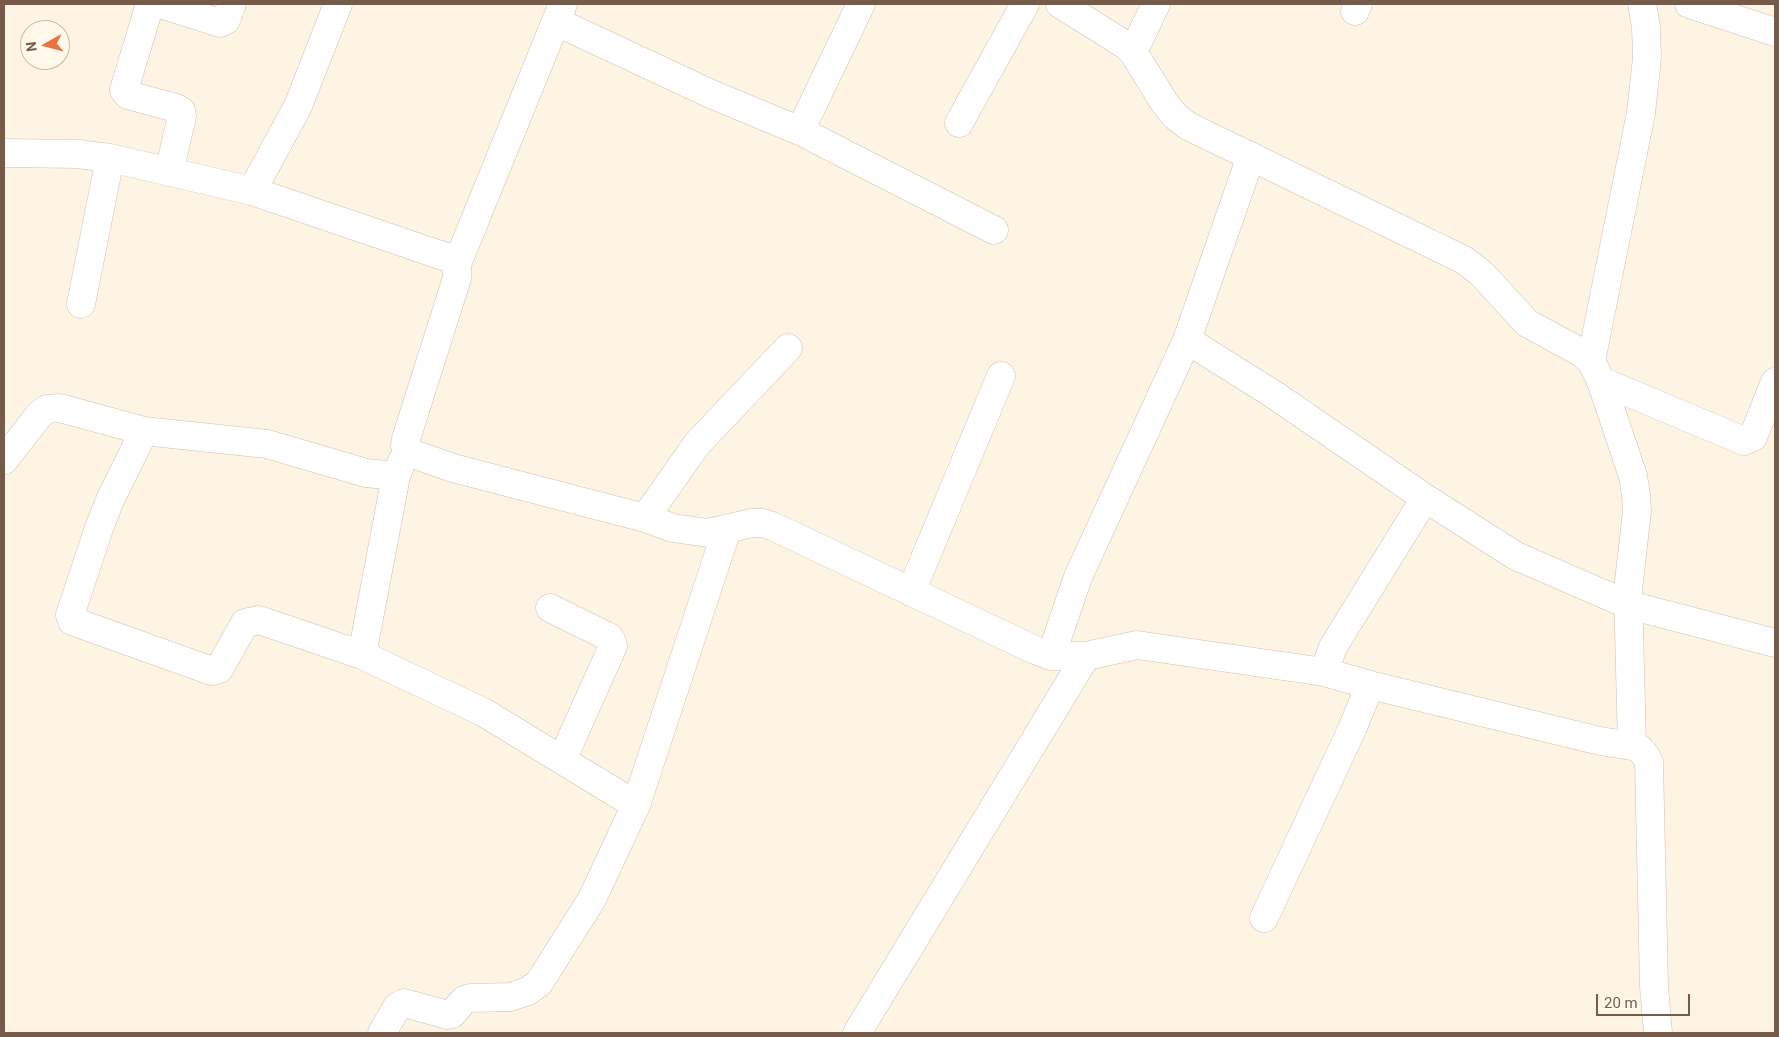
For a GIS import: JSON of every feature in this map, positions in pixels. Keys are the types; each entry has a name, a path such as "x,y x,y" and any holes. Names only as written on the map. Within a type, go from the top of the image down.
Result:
{"street":[{"path":"150,4 124,92 128,95 181,111 170,172"},
{"path":"160,4 220,23 226,20 232,4"},
{"path":"252,191 298,106 338,4"},
{"path":"800,131 861,4"},
{"path":"959,123 1025,4"},
{"path":"1060,4 1118,39 1133,52 1151,84 1175,116 1188,126 1464,260 1481,273 1526,323 1582,353 1596,371 1633,476 1636,495 1637,512 1628,590 1632,746"},
{"path":"1133,52 1156,4"},
{"path":"1596,371 1641,113 1647,58 1646,27 1642,4"},
{"path":"1689,4 1739,11 1775,32"},
{"path":"994,230 800,131 711,94 560,13 457,264 457,278 405,446 413,454 453,468 645,518 672,528 708,532 752,523 772,526 1051,656 1086,656 1137,645 1324,672 1600,741 1632,746 1646,755 1648,762 1654,986 1658,1033"},
{"path":"4,153 78,154 110,158 252,191 452,259 457,264"},
{"path":"1051,656 1078,577 1186,340 1251,156"},
{"path":"81,304 110,158"},
{"path":"1186,340 1273,394 1425,498 1516,556 1629,605 1775,643"},
{"path":"645,518 697,444 788,348"},
{"path":"1596,371 1744,441 1753,437 1775,382"},
{"path":"912,592 1001,376"},
{"path":"4,460 40,414 53,408 60,408 144,431 267,444 366,473 396,476"},
{"path":"144,431 110,500 99,528 72,609 72,621 212,671 219,669 241,627 245,623 259,620 362,655 483,712 636,805"},
{"path":"362,655 396,476 407,450"},
{"path":"1324,672 1333,647 1425,498"},
{"path":"382,1033 397,1007 404,1003 448,1015 452,1014 464,1000 510,997 528,991 539,983 592,900 636,805 727,529"},
{"path":"550,608 609,637 613,646 562,760"},
{"path":"857,1033 1086,656"},
{"path":"1264,918 1353,727 1370,685"}]}
